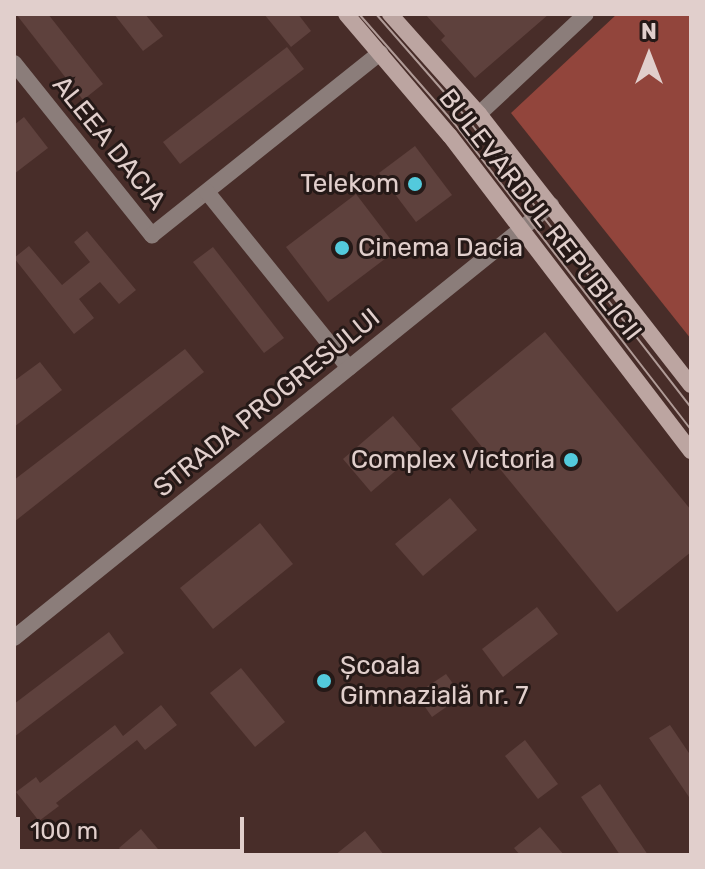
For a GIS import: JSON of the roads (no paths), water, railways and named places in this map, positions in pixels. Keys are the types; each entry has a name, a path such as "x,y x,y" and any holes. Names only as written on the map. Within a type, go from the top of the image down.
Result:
{"main road":[{"name":"BULEVARDUL REPUBLICII","path":"346,14 522,228 691,451"},
{"name":"BULEVARDUL REPUBLICII","path":"390,14 479,114 691,385"}],"street":[{"path":"479,114 586,14"},
{"name":"ALEEA DACIA","path":"14,63 152,235 380,53"},
{"name":"ALEEA DACIA","path":"207,192 349,368"},
{"name":"STRADA PROGRESULUI","path":"14,638 551,205"}],"tram line":[{"path":"359,14 454,123 691,430"},
{"path":"376,14 465,116 691,407"}],"place":[{"name":"Telekom","path":"415,184"},
{"name":"Cinema Dacia","path":"342,248"},
{"name":"Complex Victoria","path":"571,460"},
{"name":"Școala Gimnazială nr. 7","path":"324,681"}]}
